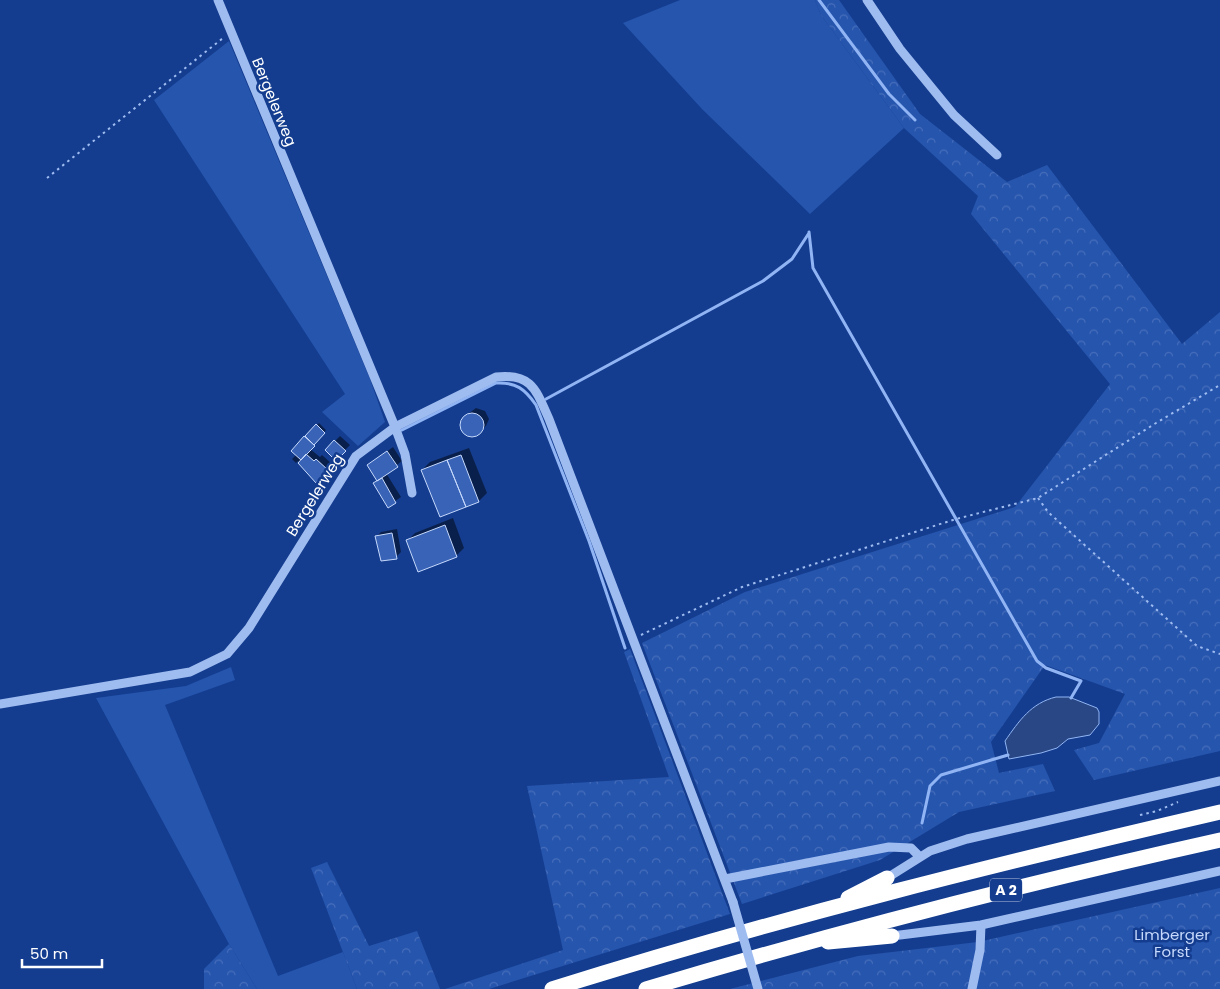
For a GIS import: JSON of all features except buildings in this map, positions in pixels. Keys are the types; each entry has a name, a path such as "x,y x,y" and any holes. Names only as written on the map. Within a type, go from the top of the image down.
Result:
{"highway":[{"name":"A 2","path":"552,989 821,911 1023,858 1220,812"},
{"name":"A 2","path":"646,989 794,945 921,911 1220,840"},
{"path":"821,911 886,878"},
{"path":"794,945 892,936"}],"street":[{"name":"Bergelerweg","path":"0,704 190,672 227,654 248,628 356,456 395,427 218,0"},
{"path":"867,0 900,49 954,115 997,154"},
{"path":"412,493 404,454 395,427 496,377 512,375 529,383 538,395 549,420 725,879 758,989"},
{"path":"886,878 930,851 967,839 1220,781"},
{"path":"725,879 889,846 911,848 920,857"},
{"path":"892,936 981,925 1220,871"},
{"path":"972,989 980,950 981,925"}],"path":[{"path":"47,178 231,32"},
{"path":"634,639 742,587 956,519 1038,498 1220,385"},
{"path":"1038,498 1048,512 1197,646 1220,654"}],"green space":[{"path":"680,0 815,0 821,15 904,128 810,214 702,109 623,23"},
{"path":"815,0 839,0 920,114 1007,182 1047,165 1182,344 1220,312 1220,751 1094,780 1074,750 1099,743 1125,694 1045,665 991,742 999,773 1043,764 1055,791 959,812 880,860 742,904 642,643 745,592 1015,507 1110,384 971,214 978,196 904,128 821,15"},
{"path":"229,41 370,379 385,422 358,446 322,412 345,394 154,100"},
{"path":"630,649 730,914 489,989 445,989 563,950 527,786 669,777 624,652"},
{"path":"231,667 235,680 165,705 278,976 343,952 357,989 257,989 229,944 96,698 186,686"},
{"path":"327,862 369,946 417,931 440,989 357,989 311,868"},
{"name":"Limberger Forst","path":"1220,888 1220,989 730,989 858,956 978,942"},
{"path":"229,944 257,989 204,989 204,969"}],"shaded area":[{"path":"1056,697 1069,697 1097,708 1099,724 1090,735 1068,739 1057,748 1009,759 1005,741 1015,727 1033,708"}],"waterway":[{"path":"819,0 889,94 915,120"},
{"path":"809,232 813,268 1037,661 1046,668 1081,681 1071,698"},
{"path":"546,399 763,281 792,259 809,233"},
{"path":"402,430 496,383 515,385 524,391 536,405 589,541 625,648"},
{"path":"922,823 930,786 941,775 1008,755"}]}
